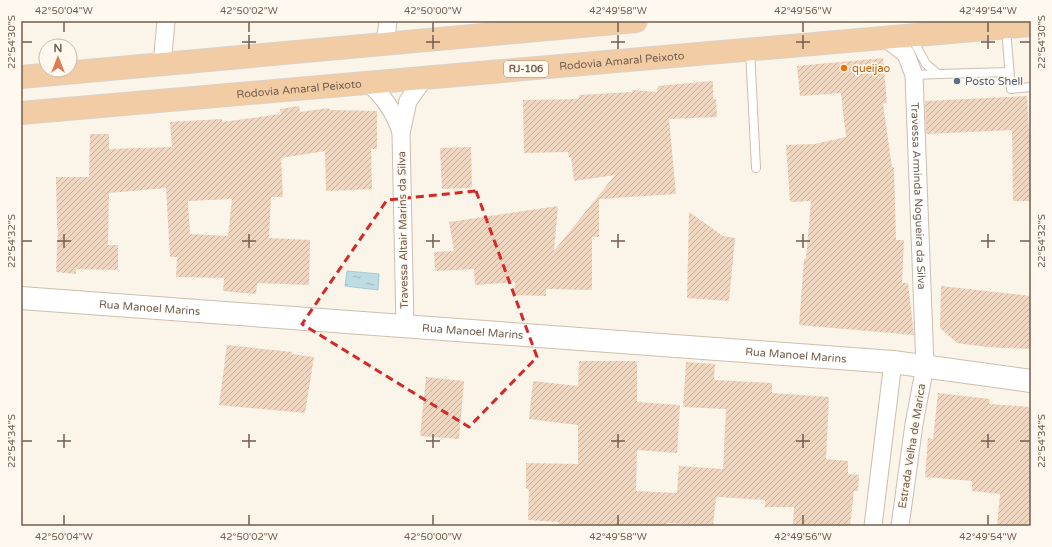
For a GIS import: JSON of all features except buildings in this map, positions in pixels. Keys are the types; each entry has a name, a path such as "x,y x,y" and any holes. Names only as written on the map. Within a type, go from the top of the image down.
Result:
{"highway":[{"path":"21,77 636,21"},
{"name":"Rodovia Amaral Peixoto","path":"21,113 1031,25"}],"main road":[{"name":"Rua Manoel Marins","path":"21,298 893,362 1031,381"}],"street":[{"path":"162,65 166,21"},
{"path":"385,44 388,21"},
{"name":"Travessa Arminda Nogueira da Silva","path":"885,38 906,54 914,75 925,366"},
{"name":"Travessa Altair Marins da Silva","path":"405,327 401,133 403,117 408,101 425,77"},
{"name":"Travessa Altair Marins da Silva","path":"367,82 379,92 388,104 396,118 401,133"},
{"path":"873,526 893,362"},
{"name":"Estrada Velha de Marica","path":"900,526 914,424 925,366"}],"lane":[{"path":"1006,27 1011,89 1031,87"},
{"path":"911,36 926,64 938,74"},
{"path":"750,49 756,168"},
{"path":"914,75 1009,72"}],"highlighted area":[{"path":"476,191 537,357 469,427 302,324 387,200"}],"water":[{"path":"347,271 379,274 378,290 345,286"}],"place":[{"name":"queijao","path":"844,68"},
{"name":"Posto Shell","path":"957,81"}]}
